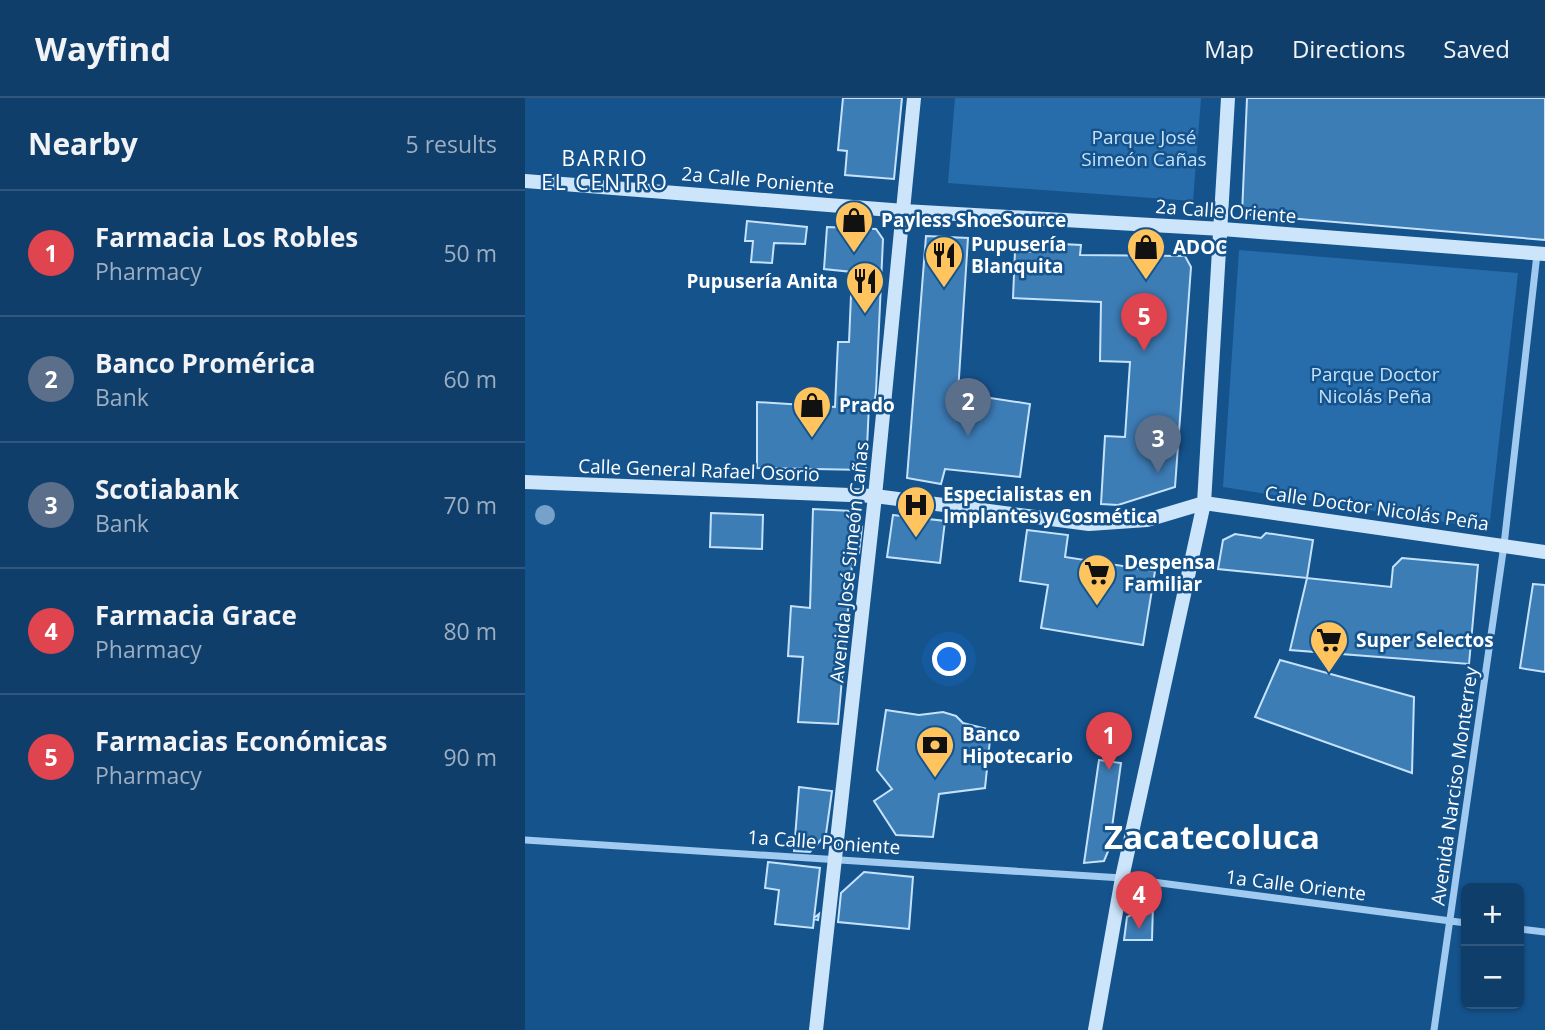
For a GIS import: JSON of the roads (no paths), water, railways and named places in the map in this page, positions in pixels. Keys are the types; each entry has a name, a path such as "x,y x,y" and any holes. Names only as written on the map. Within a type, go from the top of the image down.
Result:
{"main road":[{"name":"Avenida José Simeón Cañas","path":"816,1030 875,496 914,98"},
{"path":"1095,1030 1122,878 1204,503 1228,98"},
{"name":"2a Calle Poniente","path":"525,181 904,211"},
{"name":"2a Calle Oriente","path":"904,211 1222,229 1541,254"},
{"name":"Calle General Rafael Osorio","path":"525,482 875,496 1089,524 1147,520 1204,503"},
{"name":"Calle Doctor Nicolás Peña","path":"1204,503 1545,552"}],"street":[{"name":"Avenida Narciso Monterrey","path":"1434,1030 1504,545 1541,254"},
{"name":"1a Calle Poniente","path":"525,840 837,857 1122,878"},
{"name":"1a Calle Oriente","path":"1122,878 1461,922"},
{"path":"1524,930 1545,932"}],"place":[{"name":"Payless ShoeSource","path":"854,254"},
{"name":"ADOC","path":"1146,281"},
{"name":"Pupusería Blanquita","path":"944,289"},
{"name":"Pupusería Anita","path":"865,315"},
{"name":"Farmacias Económicas","path":"1144,351"},
{"name":"Banco Promérica","path":"968,436"},
{"name":"Prado","path":"812,439"},
{"name":"Scotiabank","path":"1158,473"},
{"name":"Especialistas en Implantes y Cosmética","path":"916,539"},
{"name":"Despensa Familiar","path":"1097,607"},
{"name":"Super Selectos","path":"1329,674"},
{"name":"Farmacia Los Robles","path":"1109,770"},
{"name":"Banco Hipotecario","path":"935,779"},
{"name":"Farmacia Grace","path":"1139,929"}],"district":[{"name":"BARRIO EL CENTRO","path":"605,170"},
{"name":"Zacatecoluca","path":"1212,836"}],"park label":[{"name":"Parque José Simeón Cañas","path":"1144,148"},
{"name":"Parque Doctor Nicolás Peña","path":"1375,385"}]}
